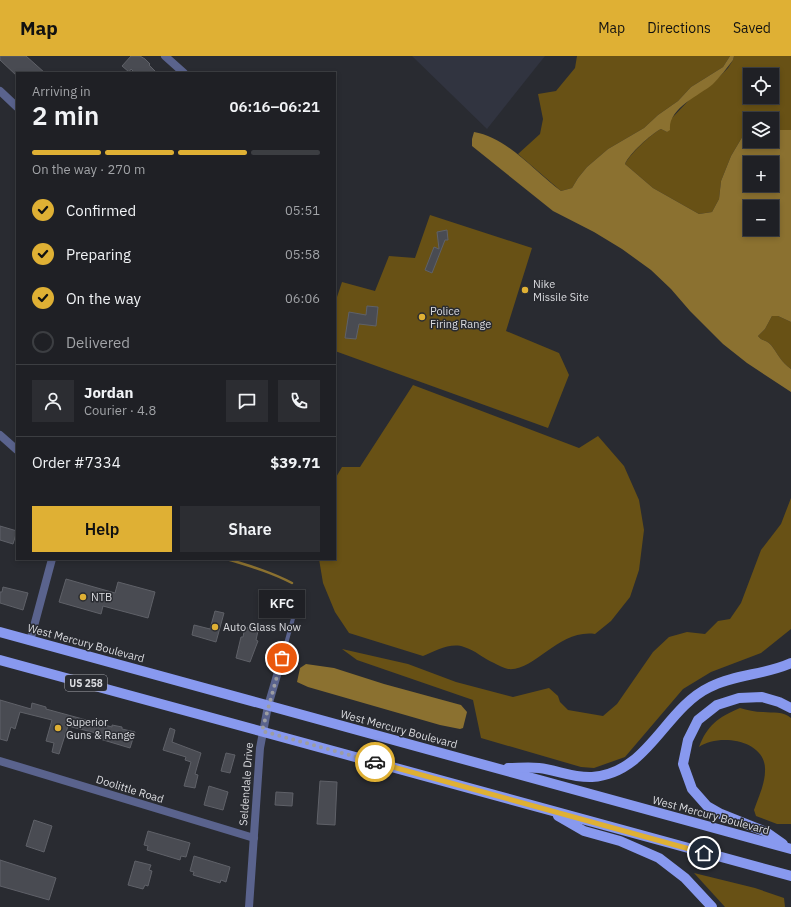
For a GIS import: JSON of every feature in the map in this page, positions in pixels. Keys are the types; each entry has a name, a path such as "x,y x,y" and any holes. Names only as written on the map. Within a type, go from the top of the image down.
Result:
{"main road":[{"name":"West Mercury Boulevard","path":"0,632 790,849"},
{"name":"US 258","path":"0,660 791,876"},
{"path":"495,768 539,768 575,777 593,777 610,773 623,768 634,761 656,739 684,705 709,687 728,680 782,667 791,663"},
{"path":"790,849 766,832 721,814 707,806 692,789 683,764 688,740 698,720 717,705 739,698 762,696 791,708"},
{"path":"544,808 584,831 620,841 659,858 685,878 712,907"}],"street":[{"path":"165,56 183,72"},
{"path":"0,91 16,106"},
{"path":"0,435 16,449"},
{"path":"30,641 52,560"},
{"name":"Seldendale Drive","path":"249,907 262,731 282,658"},
{"name":"Doolittle Road","path":"0,761 254,838"}],"lane":[{"name":"Seldendale Drive","path":"282,658 299,597"}],"shaded area":[{"path":"412,56 545,56 487,129"},
{"path":"577,56 730,56 723,67 691,87 678,101 658,115 644,128 608,149 587,167 572,188 561,191 518,154 540,134 543,119 538,94 556,91 575,68"},
{"path":"730,56 734,56 731,63 713,84 679,109 671,122 670,130 667,132 661,129 652,135 636,150 625,164 653,188 699,214 712,212 719,199 721,181 731,156 743,136 743,148 779,148 779,130 791,130 791,322 778,316 772,316 765,329 758,336 769,343 782,361 791,369 791,392 747,363 723,344 651,270 622,249 594,232 553,211 472,146 474,132 486,135 498,141 509,148 561,191 572,188 587,167 608,149 644,128 658,115 678,101 691,87 723,67"},
{"path":"734,56 791,56 791,130 779,130 779,112 743,112 743,136 731,156 721,181 719,199 712,212 699,214 653,188 625,164 636,150 652,135 661,129 667,132 671,119 691,98 713,83 728,68"},
{"name":"Police Firing Range","path":"430,215 532,248 506,331 559,353 569,375 548,428 336,351 336,300 342,282 375,291 389,256 415,258"},
{"path":"772,316 778,316 791,322 791,369 782,361 769,343 758,336 765,329"},
{"path":"413,385 579,448 598,436 624,466 639,500 644,530 639,570 630,597 611,621 595,634 582,634 570,638 558,644 528,664 518,668 508,669 490,661 468,648 459,646 448,646 423,656 349,633 335,612 323,583 319,560 336,560 336,477 342,467 360,467"},
{"path":"791,498 791,629 761,653 711,672 683,689 625,757 594,768 581,767 481,738 473,700 357,660 342,649 408,664 456,682 513,697 549,688 558,696 560,702 568,710 603,716 617,704 653,652 669,637 687,632 705,634 718,621 730,619 741,603 761,550 781,524"},
{"path":"306,664 334,668 384,684 461,705 467,712 463,728 460,729 440,725 308,687 297,682 300,668"},
{"path":"740,708 757,712 781,713 791,718 791,824 777,824 756,816 754,810 765,776 764,760 758,752 750,746 729,740 718,740 699,747 706,733 714,723 725,715"},
{"path":"694,873 755,888 784,898 785,907 725,907"}],"building":[{"path":"0,56 26,56 44,72 16,72 16,75 0,60"},
{"path":"131,56 140,56 150,64 149,65 156,72 134,72 131,69 129,72 122,66"},
{"path":"447,230 448,240 445,240 432,273 425,270 434,247 439,249 437,232"},
{"path":"367,306 378,307 376,326 359,324 356,339 345,338 349,312 366,315"},
{"path":"0,526 16,531 13,544 0,540"},
{"path":"66,579 115,593 118,582 155,592 148,618 103,606 101,614 59,602"},
{"path":"3,587 28,593 23,610 0,603 0,592 2,592"},
{"name":"Auto Glass Now","path":"215,611 224,613 216,642 192,635 194,625 210,629"},
{"path":"245,627 258,631 256,640 258,641 250,662 236,658"},
{"path":"0,700 31,709 32,703 46,707 46,709 112,727 112,725 122,727 122,729 135,732 130,748 100,739 101,736 96,733 68,726 59,754 52,752 54,743 46,741 52,720 20,712 15,729 11,727 7,741 0,739"},
{"path":"170,728 175,730 172,742 201,753 195,774 198,775 195,788 184,786 191,762 185,760 186,757 163,750"},
{"path":"226,753 235,755 230,773 221,771"},
{"path":"320,781 337,782 335,825 317,824"},
{"path":"209,786 228,792 223,810 204,805"},
{"path":"276,792 293,793 292,806 275,805"},
{"path":"34,820 52,826 44,852 26,846"},
{"path":"148,831 190,843 186,857 181,856 180,860 147,850 148,846 144,845"},
{"path":"194,856 230,867 226,882 221,880 220,883 193,875 194,872 190,871"},
{"path":"0,860 56,878 49,900 0,886"},
{"path":"135,861 151,865 149,870 152,871 148,886 145,885 143,889 128,885"}],"waterway":[{"path":"230,560 268,572 292,583"}],"way so far":[{"path":"282,658 262,731 375,762"}],"place":[{"name":"Nike Missile Site","path":"525,290"},
{"name":"Police Firing Range","path":"422,317"},
{"name":"NTB","path":"83,597"},
{"name":"Auto Glass Now","path":"215,627"},
{"name":"KFC","path":"282,658"},
{"name":"Superior Guns & Range","path":"58,728"}],"route":[{"path":"375,762 704,853"}]}
